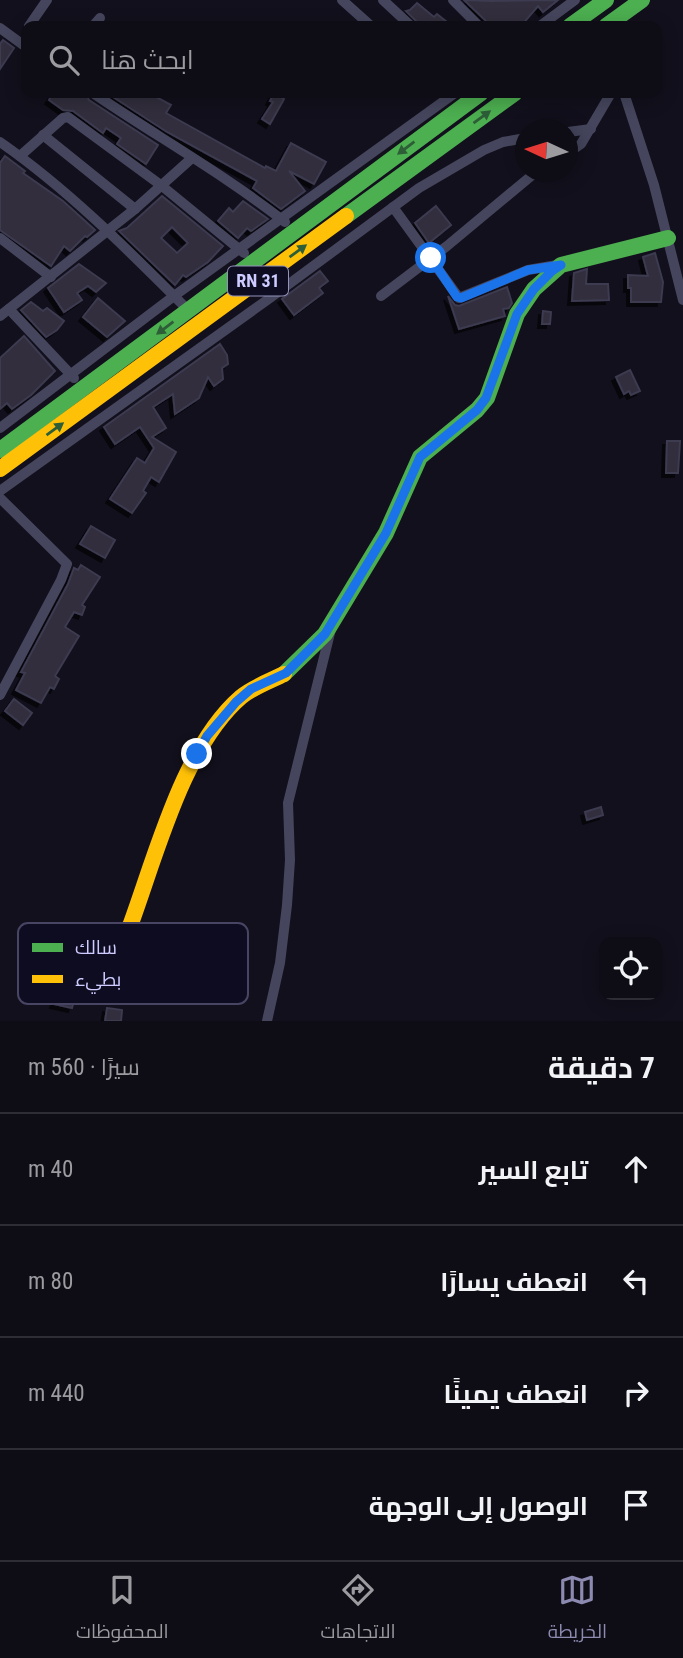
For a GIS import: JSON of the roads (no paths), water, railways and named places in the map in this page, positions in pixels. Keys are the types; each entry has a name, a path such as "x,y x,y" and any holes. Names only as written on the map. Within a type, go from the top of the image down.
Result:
{"main road":[{"path":"589,13 606,0"},
{"path":"613,21 642,0"},
{"name":"RN 31","path":"0,469 509,98"},
{"name":"RN 31","path":"0,450 295,230 447,101"},
{"path":"131,923 179,792 207,736 242,696 281,676 301,659 333,622 386,533 420,457 477,410 486,398 517,314 534,289 561,265 668,238"}],"street":[{"path":"32,21 47,0"},
{"path":"342,0 365,21"},
{"path":"453,0 474,21"},
{"path":"547,21 575,0"},
{"path":"382,1 405,21"},
{"path":"0,28 21,43"},
{"path":"110,98 192,158 249,194 295,230"},
{"path":"578,146 608,98"},
{"path":"626,98 654,185 683,300"},
{"path":"0,428 339,175 447,101"},
{"path":"20,156 63,118 68,117 162,186 255,261"},
{"path":"578,131 591,129"},
{"path":"43,135 135,209"},
{"path":"0,491 419,188 484,149 515,140"},
{"path":"0,142 108,231 188,310"},
{"path":"82,389 5,312 135,209 192,158"},
{"path":"382,296 524,182"},
{"path":"393,207 457,297 461,298 528,270 561,265"},
{"path":"0,238 51,277"},
{"path":"0,498 66,564 61,580 0,695"},
{"path":"267,1021 280,963 287,905 290,860 288,803 333,622"}]}
